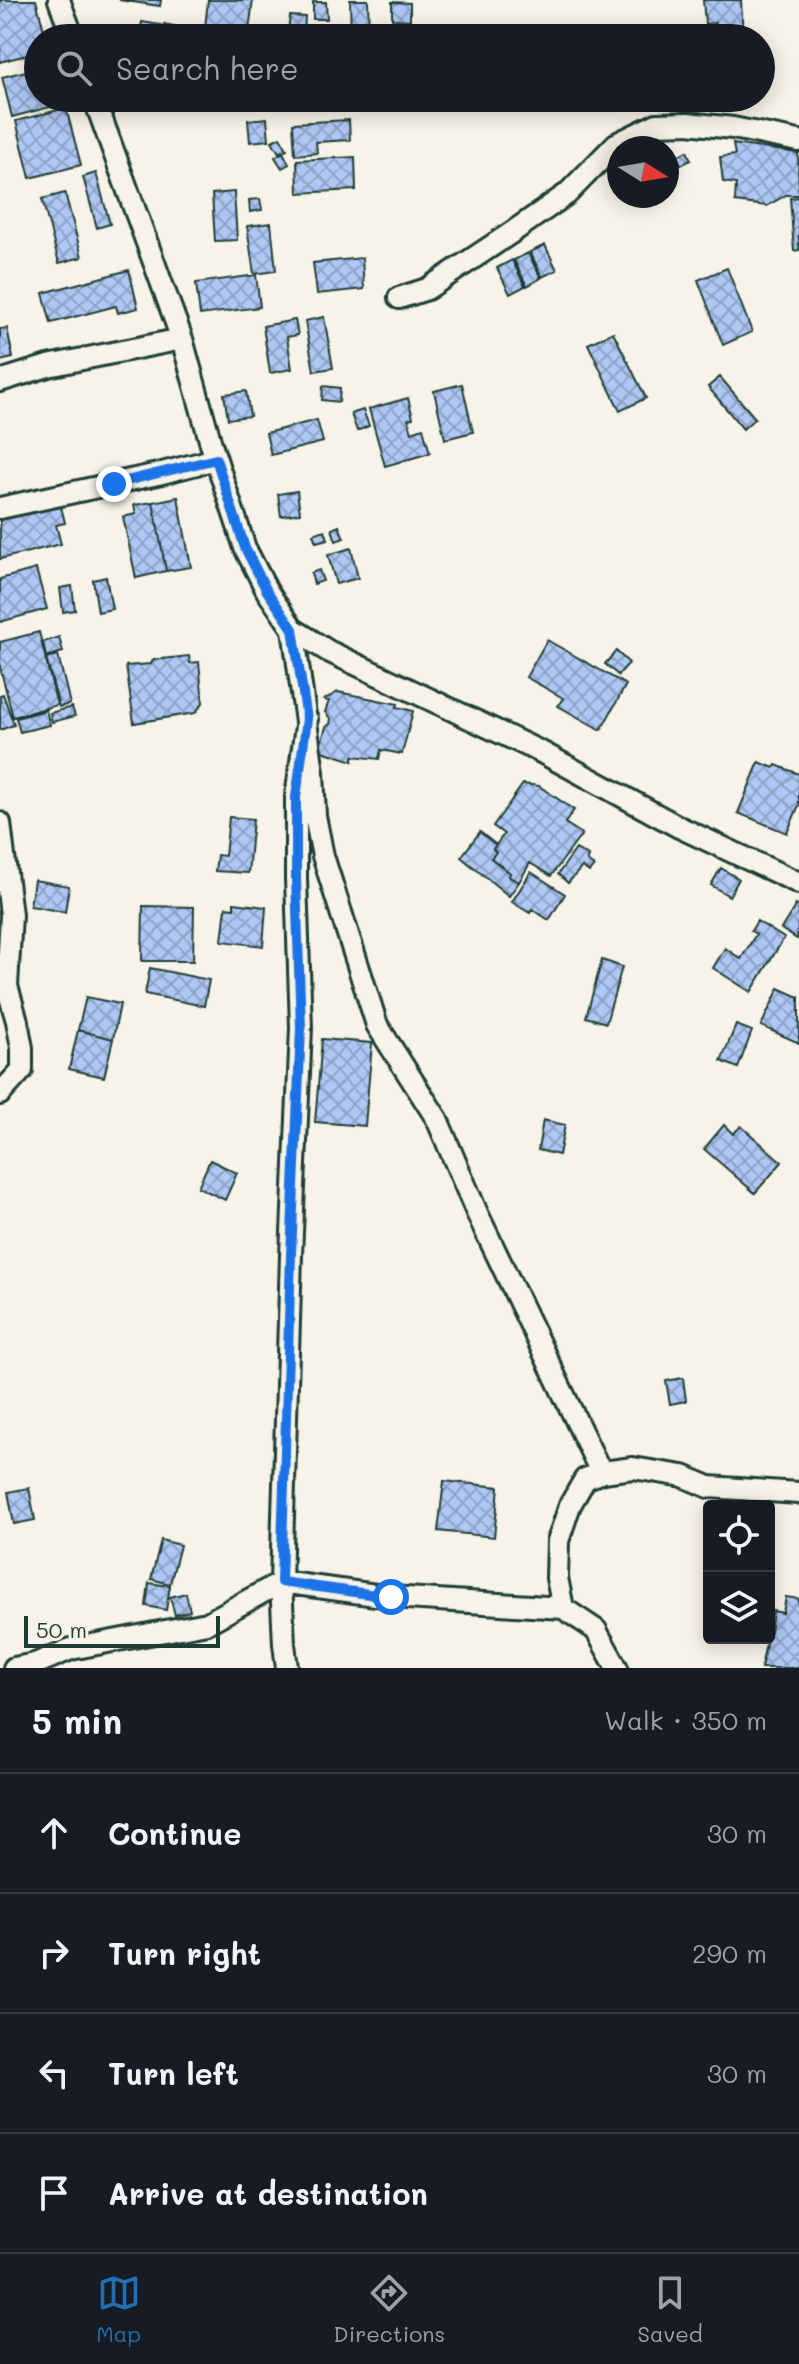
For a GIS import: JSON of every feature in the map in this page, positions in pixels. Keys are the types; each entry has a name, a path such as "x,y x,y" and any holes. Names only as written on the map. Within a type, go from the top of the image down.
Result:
{"street":[{"path":"59,0 68,24"},
{"path":"99,112 182,339 245,548 267,591 293,629 328,651 543,753 679,827 799,883"},
{"path":"399,298 427,289 499,241 567,194 616,144 657,124 688,123 733,128 799,141"},
{"path":"0,381 48,366 182,339"},
{"path":"0,508 216,459"},
{"path":"293,629 307,719 315,816 323,856 377,1025 437,1119 477,1213 603,1472"},
{"path":"287,1668 281,1582 301,1028 296,797 307,719"},
{"path":"0,823 11,915 7,986 22,1048 22,1070 0,1094"},
{"path":"563,1608 557,1578 558,1541 570,1505 585,1479 603,1472 633,1468 683,1476 709,1487 799,1493"},
{"path":"14,1668 35,1664 82,1646 207,1623 281,1582 391,1597 563,1608 596,1630 617,1668"}],"building":[{"path":"0,0 36,0 42,24 24,24 24,56 0,62"},
{"path":"119,0 161,0 160,6"},
{"path":"208,0 253,0 250,24 205,24"},
{"path":"350,0 368,0 369,24 351,24"},
{"path":"703,0 741,0 742,24 705,24"},
{"path":"313,2 326,2 327,19 313,19"},
{"path":"392,2 410,3 410,20 392,19"},
{"path":"290,16 305,17 305,24 289,24"},
{"path":"24,72 24,112 31,112 12,117 2,77"},
{"path":"51,112 67,112 81,165 30,178 16,121"},
{"path":"267,118 269,140 250,142 248,120"},
{"path":"349,120 350,140 316,142 317,153 295,155 293,123"},
{"path":"280,137 287,149 279,153 272,141"},
{"path":"733,144 798,153 799,195 786,195 767,206 735,202 736,184 723,182 720,157 735,155"},
{"path":"687,151 691,160 681,165 679,155"},
{"path":"283,152 289,164 282,168 275,157"},
{"path":"355,157 356,190 298,193 297,160"},
{"path":"96,173 110,224 97,228 83,177"},
{"path":"234,192 237,240 215,241 212,194"},
{"path":"65,193 82,257 59,263 42,199"},
{"path":"799,197 799,250 794,251 790,198"},
{"path":"260,199 262,210 250,212 249,200"},
{"path":"271,223 276,271 254,274 247,226"},
{"path":"545,245 557,270 542,277 530,252"},
{"path":"528,253 541,278 527,286 514,260"},
{"path":"362,258 364,289 317,294 313,263"},
{"path":"512,260 525,286 510,294 497,268"},
{"path":"727,268 752,332 723,345 698,280"},
{"path":"129,270 138,308 118,313 116,306 51,323 43,293"},
{"path":"256,275 260,307 200,315 196,283"},
{"path":"324,317 333,368 314,371 305,321"},
{"path":"295,320 298,335 287,337 292,369 270,373 263,326"},
{"path":"7,328 13,358 0,361 0,329"},
{"path":"613,332 646,398 620,411 588,344"},
{"path":"720,377 755,418 743,429 708,387"},
{"path":"462,384 473,432 445,439 434,391"},
{"path":"323,386 340,388 339,402 322,400"},
{"path":"246,391 250,416 228,419 224,394"},
{"path":"408,398 413,418 408,419 412,432 423,428 430,453 385,466 369,409"},
{"path":"363,410 369,426 357,431 351,414"},
{"path":"317,420 323,442 271,455 266,433"},
{"path":"297,491 300,513 281,516 278,494"},
{"path":"178,497 191,567 166,571 153,502"},
{"path":"60,502 65,523 56,525 61,544 0,559 0,514"},
{"path":"153,502 166,571 136,578 123,517 136,514 134,505"},
{"path":"339,526 344,538 336,541 332,529"},
{"path":"325,530 328,539 316,542 313,534"},
{"path":"351,548 358,578 336,584 328,555"},
{"path":"36,569 47,609 0,622 0,579"},
{"path":"319,570 323,581 314,584 311,573"},
{"path":"106,577 112,609 98,612 93,580"},
{"path":"72,586 75,610 63,612 60,588"},
{"path":"39,632 57,705 13,717 0,667 0,642"},
{"path":"59,637 63,652 46,657 43,642"},
{"path":"547,640 626,685 601,730 558,706 563,698 526,677"},
{"path":"616,651 629,663 618,675 605,664"},
{"path":"58,655 70,704 59,707 46,658"},
{"path":"189,656 190,663 199,662 203,703 195,713 134,723 126,666"},
{"path":"338,692 398,704 397,707 413,711 402,754 381,750 379,759 353,756 353,761 319,750 331,719 325,712 329,701 324,700"},
{"path":"3,694 14,725 0,730 0,695"},
{"path":"72,707 75,716 52,722 50,713"},
{"path":"46,710 50,725 20,732 16,718"},
{"path":"759,762 799,774 799,805 787,833 738,813"},
{"path":"523,784 539,786 574,810 565,823 582,834 551,876 530,863 519,882 509,877 510,873 491,858 496,852 493,849 504,834 493,826"},
{"path":"229,817 253,819 248,873 215,871 217,855 225,856"},
{"path":"480,832 496,845 493,849 496,852 491,858 510,873 509,877 519,882 509,896 461,857"},
{"path":"576,849 588,856 587,861 594,866 589,872 582,867 568,883 558,874"},
{"path":"721,868 739,879 729,896 711,885"},
{"path":"531,872 565,894 549,920 532,909 530,913 512,902"},
{"path":"34,880 69,886 65,912 30,906"},
{"path":"234,903 266,907 263,946 222,941 226,907 234,908"},
{"path":"796,905 799,907 797,939 781,929"},
{"path":"143,906 194,907 193,961 142,961"},
{"path":"757,921 784,938 751,992 713,968 725,948 741,959 756,934 751,931"},
{"path":"602,960 622,967 606,1023 586,1017"},
{"path":"150,968 209,980 204,1006 145,994"},
{"path":"779,988 799,997 799,1043 761,1026"},
{"path":"86,997 120,1004 113,1039 78,1030"},
{"path":"736,1025 752,1031 738,1068 721,1061"},
{"path":"78,1030 113,1039 104,1077 69,1069"},
{"path":"322,1039 372,1043 365,1126 315,1122"},
{"path":"543,1120 565,1125 559,1155 538,1150"},
{"path":"724,1125 733,1134 741,1126 782,1162 755,1193 704,1149"},
{"path":"210,1160 237,1173 225,1200 198,1187"},
{"path":"683,1378 686,1401 670,1404 666,1381"},
{"path":"444,1481 499,1487 494,1537 438,1531"},
{"path":"29,1488 35,1520 14,1524 8,1492"},
{"path":"161,1540 180,1545 170,1584 151,1579"},
{"path":"149,1583 170,1586 166,1610 146,1606"},
{"path":"186,1593 190,1611 175,1615 170,1597"},
{"path":"786,1597 799,1599 799,1668 761,1668 766,1644 775,1644 775,1611 783,1613"}],"route":[{"path":"114,484 216,459 245,548 267,591 293,629 307,719 296,797 301,1028 281,1582 391,1597"}]}
